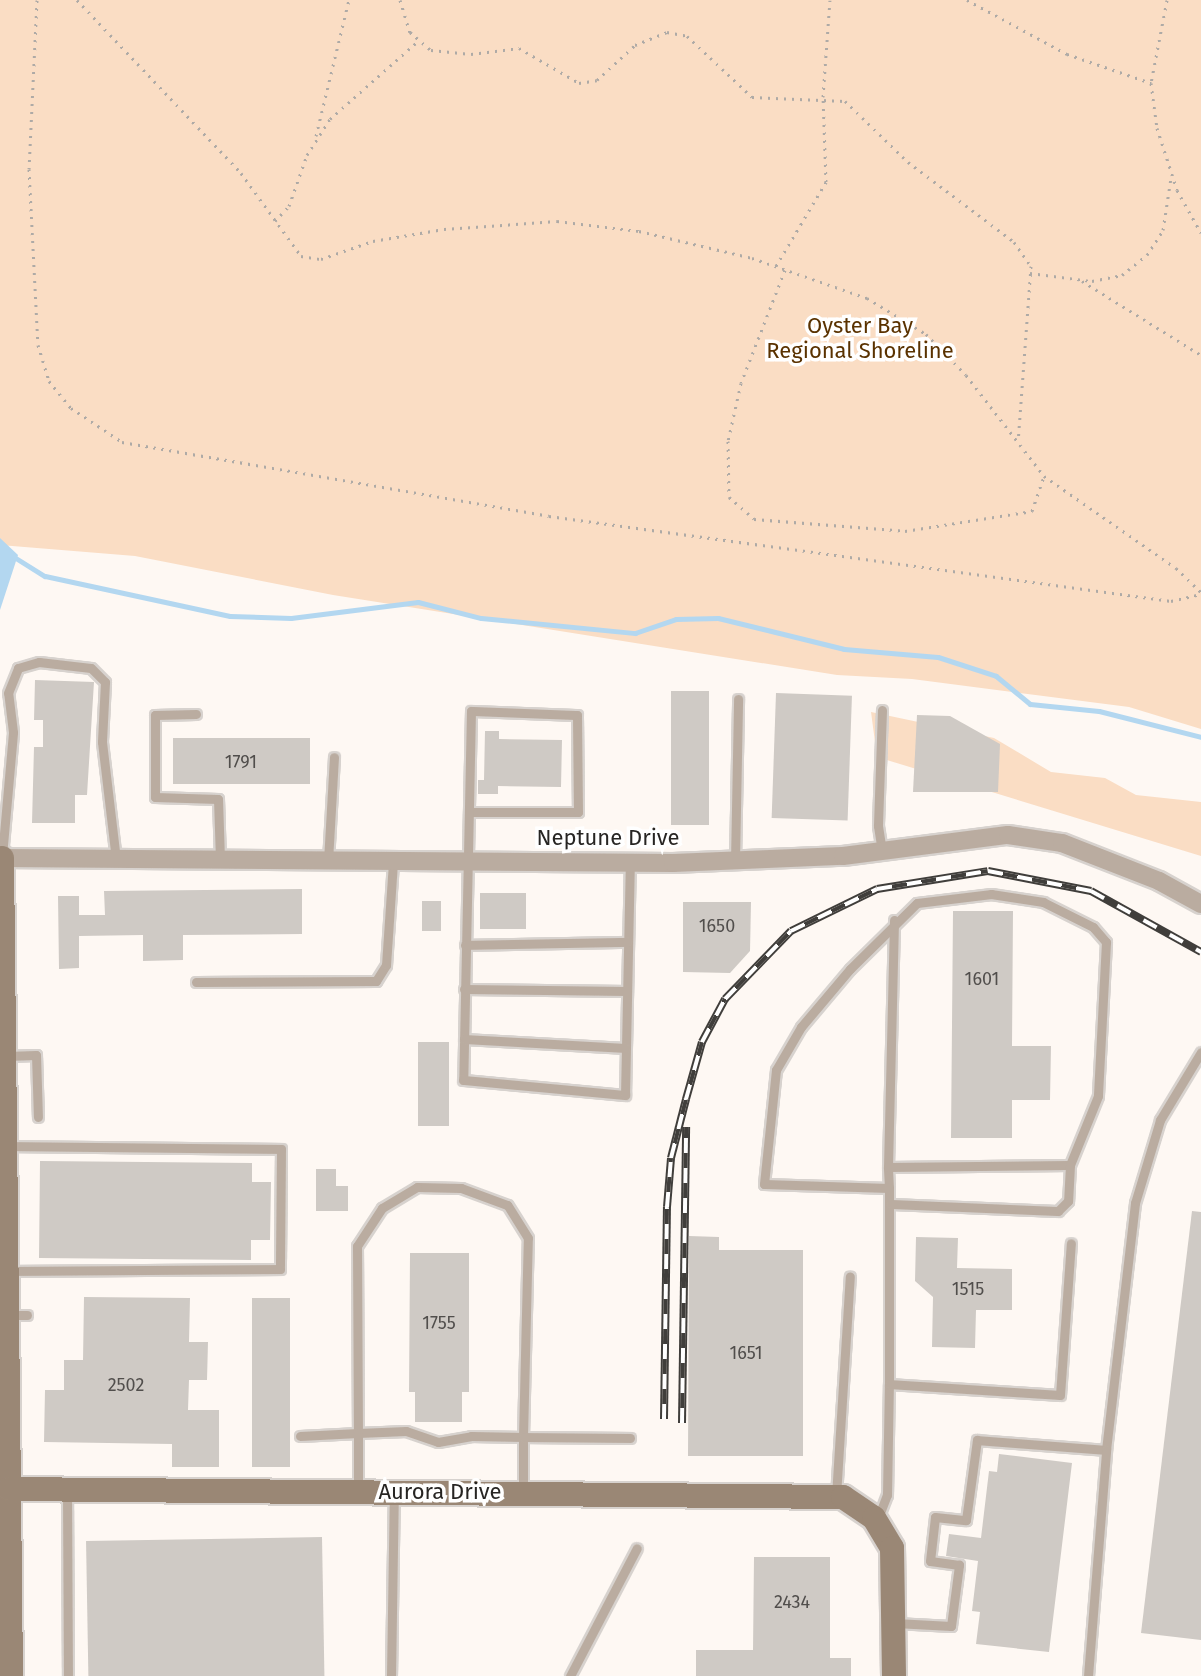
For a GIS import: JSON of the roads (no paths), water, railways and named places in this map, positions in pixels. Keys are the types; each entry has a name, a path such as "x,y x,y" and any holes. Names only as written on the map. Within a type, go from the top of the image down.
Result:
{"street":[{"name":"Neptune Drive","path":"1,858 630,863 735,861 882,850 1008,835 1062,843 1159,881 1201,904"},
{"path":"1,858 9,1297 4,1489 11,1676"},
{"name":"Aurora Drive","path":"4,1489 67,1487 836,1496 858,1504 875,1519"},
{"path":"875,1519 892,1548 894,1676"}],"lane":[{"path":"1,858 13,732 8,693 18,668 39,662 91,668 105,682 102,742 116,859"},
{"path":"735,861 738,699"},
{"path":"882,710 878,826 882,850"},
{"path":"473,812 578,812 577,715 471,711 473,812 466,862 463,1080 625,1095 630,863"},
{"path":"196,714 155,715 155,797 218,799 220,860"},
{"path":"328,861 334,757"},
{"path":"196,982 376,981 386,965 393,861"},
{"path":"889,1188 764,1184 762,1178 776,1070 801,1027 894,920 917,903 991,894 1043,902 1093,927 1106,942 1098,1096 1070,1165 1068,1201 1058,1211 890,1204"},
{"path":"875,1519 887,1495 888,1167 894,920"},
{"path":"465,945 628,942"},
{"path":"464,989 627,991"},
{"path":"464,1039 626,1048"},
{"path":"1088,1676 1106,1450 1135,1203 1160,1120 1201,1052"},
{"path":"4,1056 36,1055 38,1117"},
{"path":"4,1146 281,1149 280,1269 9,1297"},
{"path":"888,1167 1070,1165"},
{"path":"358,1491 357,1246 382,1208 417,1187 461,1188 507,1205 528,1238 523,1492"},
{"path":"889,1384 1060,1395 1071,1243"},
{"path":"836,1496 850,1276"},
{"path":"300,1436 406,1431 438,1442 471,1436 630,1438"},
{"path":"895,1623 951,1626 959,1565 930,1561 935,1517 966,1520 977,1440 1106,1450"},
{"path":"67,1487 68,1676"},
{"path":"391,1676 394,1492"},
{"path":"570,1676 637,1548"}],"water":[{"path":"0,538 18,555 0,610"}],"waterway":[{"path":"14,557 45,576 230,616 291,618 418,602 481,618 635,633 676,619 718,618 844,649 938,657 996,676 1030,704 1099,711 1201,737"}],"railway":[{"path":"664,1419 667,1207 671,1158 686,1099 702,1042 725,999 791,931 877,889 988,871 1091,891 1201,952"},
{"path":"682,1423 686,1127"}],"park label":[{"name":"Oyster Bay Regional Shoreline","path":"860,338"}]}
